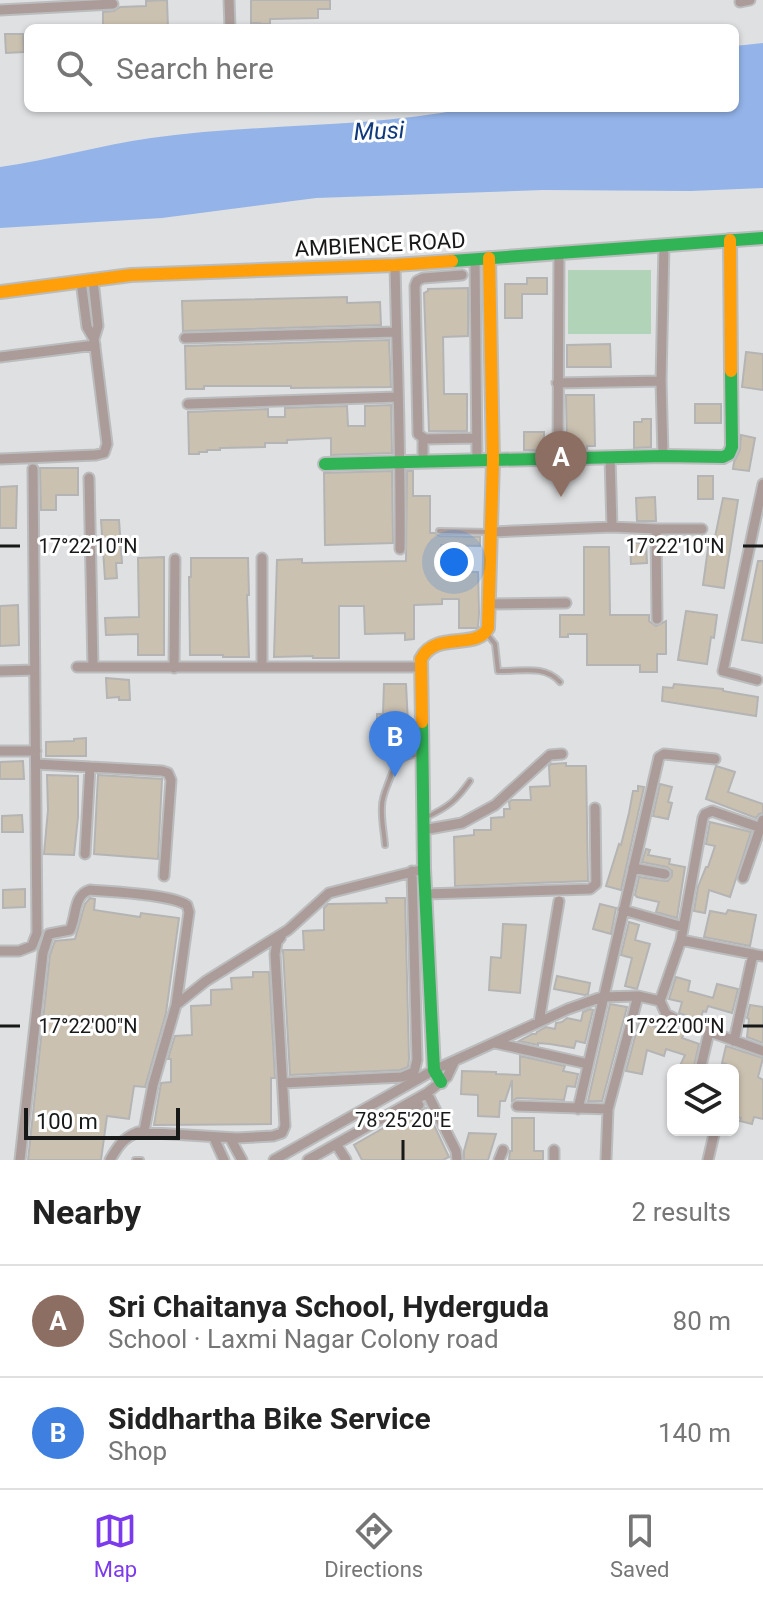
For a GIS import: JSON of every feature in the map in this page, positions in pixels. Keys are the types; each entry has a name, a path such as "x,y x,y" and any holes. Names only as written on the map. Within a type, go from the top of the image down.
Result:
{"street":[{"path":"229,0 230,24"},
{"path":"0,10 113,4"},
{"name":"AMBIENCE ROAD","path":"0,292 131,275 395,265 763,238"},
{"path":"325,464 723,457 731,453 730,240"},
{"path":"663,456 664,245"},
{"path":"558,458 559,253"},
{"path":"477,460 482,259"},
{"path":"283,1083 402,1077 414,1072 417,1060 418,870 423,824 421,667 424,651 432,646 479,638 488,628 493,460 482,259"},
{"path":"395,265 401,463 400,549"},
{"path":"462,275 423,278 415,286 418,434 423,438 476,438"},
{"path":"0,459 104,453 107,444 94,342 87,327 87,281"},
{"path":"185,338 396,332"},
{"path":"0,357 94,342"},
{"path":"557,383 661,381"},
{"path":"188,404 397,397"},
{"path":"423,438 423,461"},
{"path":"610,457 612,527"},
{"path":"0,951 19,951 32,946 37,933 33,469"},
{"path":"89,478 93,667"},
{"path":"757,680 723,671 763,484"},
{"path":"492,532 612,527 702,529"},
{"path":"656,529 657,619"},
{"path":"262,558 262,667"},
{"path":"174,668 175,559"},
{"path":"489,604 566,603"},
{"path":"77,667 421,667"},
{"path":"0,671 34,670"},
{"path":"0,751 36,751"},
{"path":"423,824 462,823 495,805 550,755 562,754"},
{"path":"578,1109 659,757 664,754 715,759"},
{"path":"36,764 168,773 171,780 164,876"},
{"path":"85,854 90,767"},
{"path":"424,894 586,890 593,887 596,884 595,808"},
{"path":"743,878 762,824 712,811 705,814 681,940 660,1001 666,1014 763,1051"},
{"path":"633,868 665,874"},
{"path":"360,1137 428,1096 438,1076 424,894 418,870"},
{"path":"110,1160 127,1136 144,1131 214,1138 282,1133 285,1126 275,954 277,942 329,893 418,870"},
{"path":"20,1160 43,953 49,934 70,930 79,897 90,890 180,901 187,905 189,912 176,1005 153,1085 144,1131"},
{"path":"539,1022 559,901"},
{"path":"623,910 683,927"},
{"path":"176,1005 206,981 288,930"},
{"path":"681,940 758,955 734,1041"},
{"path":"274,1160 438,1076 447,1077 454,1062 539,1022 602,997 638,996 660,1001"},
{"path":"606,1160 608,1109 638,996"},
{"path":"701,1064 709,1032"},
{"path":"495,1043 588,1064"},
{"path":"428,1096 456,1151 457,1160"},
{"path":"312,1159 326,1156 336,1144 418,1102"},
{"path":"517,1106 608,1109"},
{"path":"708,1160 714,1136"},
{"path":"214,1138 224,1160"},
{"path":"230,1138 242,1160"},
{"path":"336,1144 346,1160"}],"lane":[{"path":"439,531 492,532"},
{"path":"486,632 495,644 498,671 546,671 560,682"},
{"path":"385,845 382,799 394,768 405,756 422,755"},
{"path":"423,824 459,798 470,781"},
{"path":"135,1160 141,1160"}],"green space":[{"path":"568,270 651,270 651,334 568,334"}],"water":[{"name":"Musi","path":"763,43 763,188 543,190 316,198 162,218 0,228 0,167 151,138 350,123 447,112 739,112 739,46"}],"building":[{"path":"167,0 168,24 103,24 103,12 120,7 146,6 146,1"},
{"path":"251,0 330,0 330,9 318,9 318,18 270,19 270,24 251,23"},
{"path":"5,34 23,34 24,52 6,53"},
{"path":"527,278 547,278 547,294 522,294 522,318 505,318 505,284 527,284"},
{"path":"468,288 468,336 443,337 444,394 467,394 467,431 429,431 424,293 428,289"},
{"path":"347,297 347,303 380,302 381,325 183,331 182,301"},
{"path":"389,340 391,387 204,386 204,389 186,389 185,346"},
{"path":"610,344 611,367 567,367 567,345"},
{"path":"746,352 763,354 763,390 742,387"},
{"path":"566,395 594,395 595,446 587,446 587,449 567,448"},
{"path":"695,404 721,404 721,423 695,423"},
{"path":"391,405 392,453 331,455 331,438 287,440 287,443 265,443 265,447 220,448 189,454 188,412 268,409 268,417 285,417 285,408 347,406 348,426 365,426 365,406"},
{"path":"642,419 651,419 651,447 634,448 634,422 642,422"},
{"path":"524,432 544,432 544,450 524,450"},
{"path":"741,435 755,438 749,471 733,469 740,450"},
{"path":"40,468 78,468 78,495 56,495 56,510 41,510"},
{"path":"392,471 393,543 325,545 324,473"},
{"path":"407,471 413,471 413,496 430,496 430,533 480,537 480,546 441,545 441,572 478,572 478,628 459,628 459,599 442,599 442,604 414,605 414,639 405,640 405,633 365,634 364,606 339,606 339,658 274,657 277,560 302,559 302,563 406,561"},
{"path":"698,476 713,476 713,499 698,499"},
{"path":"17,486 16,528 0,528 0,487"},
{"path":"655,497 656,521 637,521 636,498"},
{"path":"723,498 738,500 724,588 703,585 709,541 714,542"},
{"path":"101,520 119,520 122,563 116,563 117,578 105,579"},
{"path":"630,543 646,543 647,563 631,564"},
{"path":"584,547 609,547 610,615 649,615 649,621 656,626 666,621 666,654 657,654 657,672 640,672 640,665 587,665 587,634 560,637 560,615 584,615"},
{"path":"164,557 164,655 138,655 138,634 106,635 105,618 139,617 138,558"},
{"path":"191,558 248,558 249,657 190,655"},
{"path":"758,561 763,561 763,643 742,640"},
{"path":"18,605 19,645 0,646 0,606"},
{"path":"686,611 717,615 707,664 678,660"},
{"path":"106,678 129,680 130,700 107,698"},
{"path":"384,684 406,684 409,744 377,745 377,714 383,714"},
{"path":"674,684 723,689 758,697 756,716 662,701 663,687 673,688"},
{"path":"86,738 86,756 46,756 46,742"},
{"path":"23,761 24,779 0,779 0,762"},
{"path":"566,763 566,766 586,766 588,881 455,886 454,837 474,835 474,830 491,830 491,818 504,817 504,809 510,809 509,802 531,800 530,787 550,786 551,764"},
{"path":"716,766 735,772 728,792 763,804 763,813 756,818 706,799"},
{"path":"47,775 78,776 74,855 44,854"},
{"path":"98,775 162,779 158,859 94,854"},
{"path":"660,784 672,787 668,819 653,816"},
{"path":"638,786 644,787 621,890 606,886 621,845 633,791 638,791"},
{"path":"22,815 23,832 2,832 2,816"},
{"path":"710,822 751,832 730,897 709,890 705,913 694,911 698,887 715,846 706,844"},
{"path":"646,849 650,850 648,855 670,859 669,864 685,867 677,918 656,912 659,902 635,895 639,877 668,881 672,876 672,871 667,867 642,862"},
{"path":"25,889 25,907 3,908 3,890"},
{"path":"90,898 95,899 94,910 140,917 141,913 179,918 166,1013 145,1087 134,1086 129,1119 107,1116 101,1160 28,1160 50,955 55,941 75,939 85,904"},
{"path":"386,898 405,898 408,1067 400,1070 290,1075 283,950 304,950 303,931 324,930 324,908 328,904 387,903"},
{"path":"600,904 616,908 611,934 593,929"},
{"path":"728,910 756,915 750,946 704,937 710,911 726,914"},
{"path":"629,922 639,925 635,940 650,944 637,989 625,986 632,958 621,955"},
{"path":"503,924 526,925 520,993 489,990 491,957 501,958"},
{"path":"253,972 269,972 275,1078 271,1078 271,1124 154,1125 161,1083 171,1082 171,1059 168,1059 175,1036 192,1035 191,1006 211,1005 211,990 232,989 231,978 253,977"},
{"path":"557,976 590,983 588,994 554,989"},
{"path":"676,977 690,981 688,991 713,998 717,984 738,989 732,1013 708,1006 700,1020 679,1013 682,1002 669,999"},
{"path":"610,1004 627,1007 602,1101 588,1101"},
{"path":"750,1005 763,1007 763,1043 747,1037"},
{"path":"593,1010 585,1043 576,1041 574,1048 519,1041 546,1027 555,1029 556,1023 567,1018 581,1021 583,1012"},
{"path":"639,1022 656,1027 657,1023 685,1031 682,1038 699,1044 694,1064 681,1064 685,1055 666,1049 664,1056 647,1050 642,1074 626,1071"},
{"path":"726,1046 763,1058 758,1077 763,1080 763,1119 754,1117 752,1124 740,1121 739,1064 722,1063"},
{"path":"520,1056 565,1066 563,1071 578,1074 575,1087 567,1086 564,1100 517,1098 512,1101 512,1080 505,1101 500,1101 499,1117 478,1116 478,1095 461,1094 462,1071 520,1075"},
{"path":"426,1108 449,1157 443,1160 362,1160 354,1145 387,1126 395,1127"},
{"path":"512,1118 534,1118 534,1151 543,1151 543,1160 509,1160"},
{"path":"469,1133 496,1134 488,1160 464,1160"}],"traffic: fast":[{"path":"452,261 763,238"},
{"path":"325,464 723,457 729,454 732,447 731,371"},
{"path":"422,722 424,869 434,1070 441,1082"}],"traffic: slow":[{"path":"730,240 731,371"},
{"path":"422,722 421,659 436,645 475,638 488,628 493,460 489,258"},
{"path":"0,292 131,275 452,261"}],"place":[{"name":"Sri Chaitanya School, Hyderguda","path":"561,497"},
{"name":"Siddhartha Bike Service","path":"395,777"}]}
